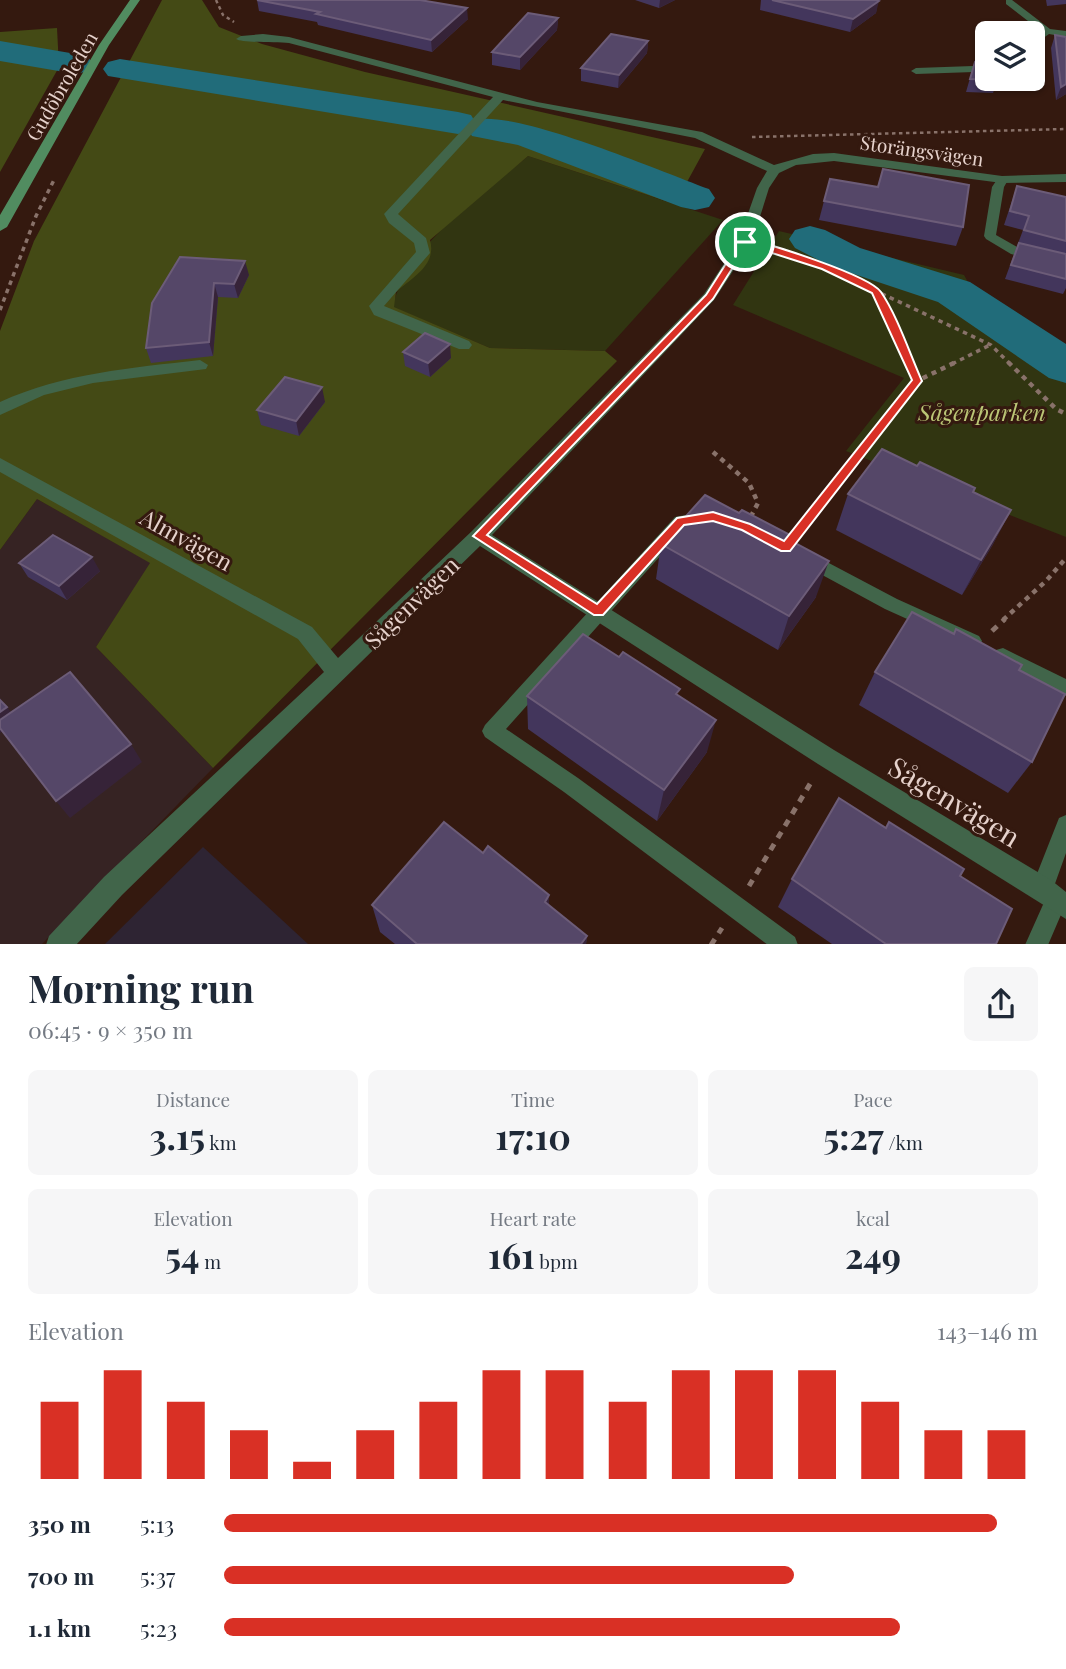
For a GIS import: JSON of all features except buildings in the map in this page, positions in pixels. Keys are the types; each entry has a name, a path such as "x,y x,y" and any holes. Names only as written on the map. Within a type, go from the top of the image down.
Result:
{"main road":[{"name":"Gudöbroleden","path":"0,227 104,45 135,0"}],"street":[{"path":"241,39 263,37 289,40 500,96 698,135 774,170"},
{"path":"464,345 379,312 376,306 423,253 421,241 394,220 391,214 500,96"},
{"name":"Storängsvägen","path":"774,170 791,161 816,157 865,160 1002,180 1038,182 1066,178"},
{"name":"Sågenvägen","path":"58,944 113,886 479,536 709,297 745,242 763,188 774,170"},
{"path":"0,409 39,391 93,379 200,365"},
{"name":"Almvägen","path":"0,464 305,633 338,673"},
{"name":"Sågenvägen","path":"479,536 1055,899"}],"lane":[{"path":"1009,2 1047,32 1066,34"},
{"path":"916,71 975,69"},
{"path":"1002,180 998,187 989,236 1015,251 1066,263"},
{"path":"746,527 713,516 681,521 492,731 787,944"},
{"path":"786,547 891,604 978,643 1066,688"},
{"path":"1035,944 1055,899 1066,825"}],"path":[{"path":"0,310 36,216 60,169"},
{"path":"745,242 764,245 825,267 991,345 1056,409 1066,414"},
{"path":"876,291 917,381"},
{"path":"786,547 917,381 991,345"},
{"path":"713,452 734,467 749,483 758,503 746,527"},
{"path":"978,643 1046,581 1066,558"},
{"path":"711,944 737,907 826,757"}],"shaded area":[{"path":"37,499 151,563 96,647 213,768 42,944 0,944 0,550"},
{"path":"203,847 308,944 105,944"}],"green space":[{"path":"162,0 202,0 219,27 262,44 365,72 705,149 675,204 528,156 430,240 430,257 427,263 396,292 394,307 490,348 605,351 617,361 213,768 96,647 150,563 37,499 0,550 0,331 34,241"},
{"path":"57,28 59,67 0,172 0,32"},
{"path":"528,156 723,220 605,351 490,348 393,307 400,285 429,243 469,205"},
{"name":"Sågenparken","path":"779,231 964,275 986,314 1066,344 1066,537 846,451 904,378 733,305"}],"waterway":[{"path":"0,51 76,64"},
{"path":"120,69 458,123"},
{"path":"485,128 527,136 695,198"},
{"path":"810,239 845,257 954,292 1066,367"}],"route":[{"path":"745,242 764,245 825,267 876,291 917,381 786,547 746,527 713,516 681,521 599,611 479,536 709,297 745,242"}]}
